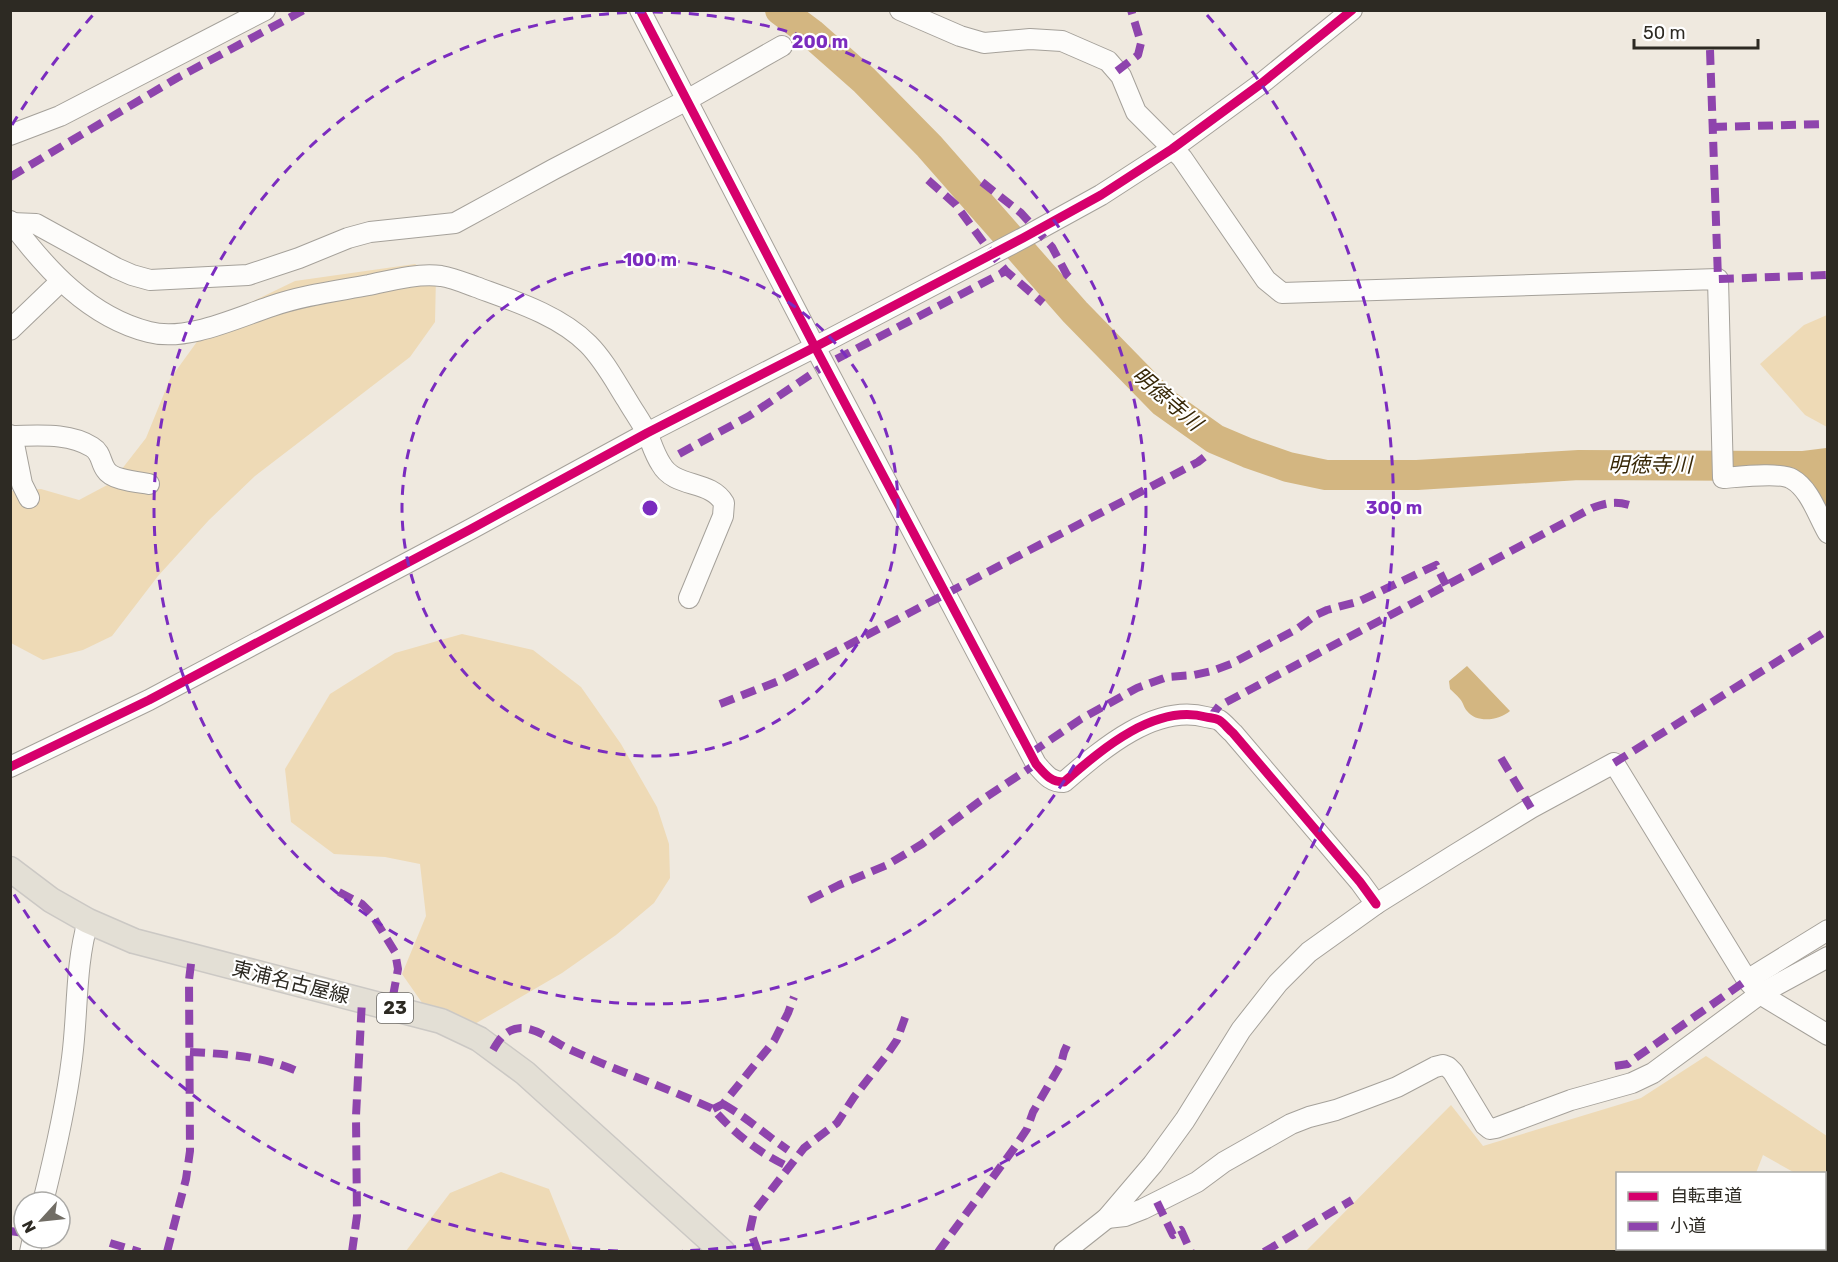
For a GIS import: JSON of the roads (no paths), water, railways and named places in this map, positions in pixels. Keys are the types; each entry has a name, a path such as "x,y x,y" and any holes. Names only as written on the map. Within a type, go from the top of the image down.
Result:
{"main road":[{"name":"東浦名古屋線","path":"10,869 51,900 88,921 134,940 441,1021 479,1039 525,1073 723,1251"}],"street":[{"path":"10,135 60,116 265,10"},
{"path":"640,10 1036,764 1046,776 1055,782 1064,782 1093,756 1150,722 1170,715 1196,714 1218,720 1240,741 1360,882 1376,904"},
{"path":"900,10 960,36 984,43 1030,39 1062,40 1108,62 1121,76 1136,112 1182,158 1266,280 1282,293 1718,279 1723,478 1774,476 1791,478 1806,492 1827,533"},
{"path":"10,767 149,700 647,433 1023,238 1101,195 1172,149 1262,83 1352,10"},
{"path":"11,222 36,224 116,268 150,280 248,275 370,232 455,223 687,100 782,46"},
{"path":"11,222 61,281 87,303 105,314 150,333 169,335 193,333 296,298 416,276 441,276 500,296 546,316 575,332 600,357 647,433 661,465 667,472 684,482 710,489 717,493 724,503 723,516 689,598"},
{"path":"10,330 61,281"},
{"path":"29,498 22,484 11,436 72,438 100,453 107,472 112,476 149,484"},
{"path":"1064,1251 1107,1218 1153,1164 1185,1120 1241,1030 1278,983 1309,952 1376,904 1531,808 1614,764 1754,987 1827,1035"},
{"path":"46,1190 63,1117 72,1056 76,991 88,921"},
{"path":"1107,1218 1125,1216 1143,1209 1197,1182 1224,1162 1291,1124 1397,1087 1443,1065 1454,1072 1485,1125 1490,1129 1571,1100 1632,1083 1653,1073 1754,987 1827,930"},
{"path":"1754,987 1827,957"}],"waterway":[{"name":"明徳寺川","path":"780,10 812,34 864,80 929,146 1075,312 1163,402 1215,439 1288,467 1326,475 1417,475 1579,465 1804,466 1828,463"},
{"name":"明徳寺川","path":"1804,466 1819,482 1828,498"}]}
